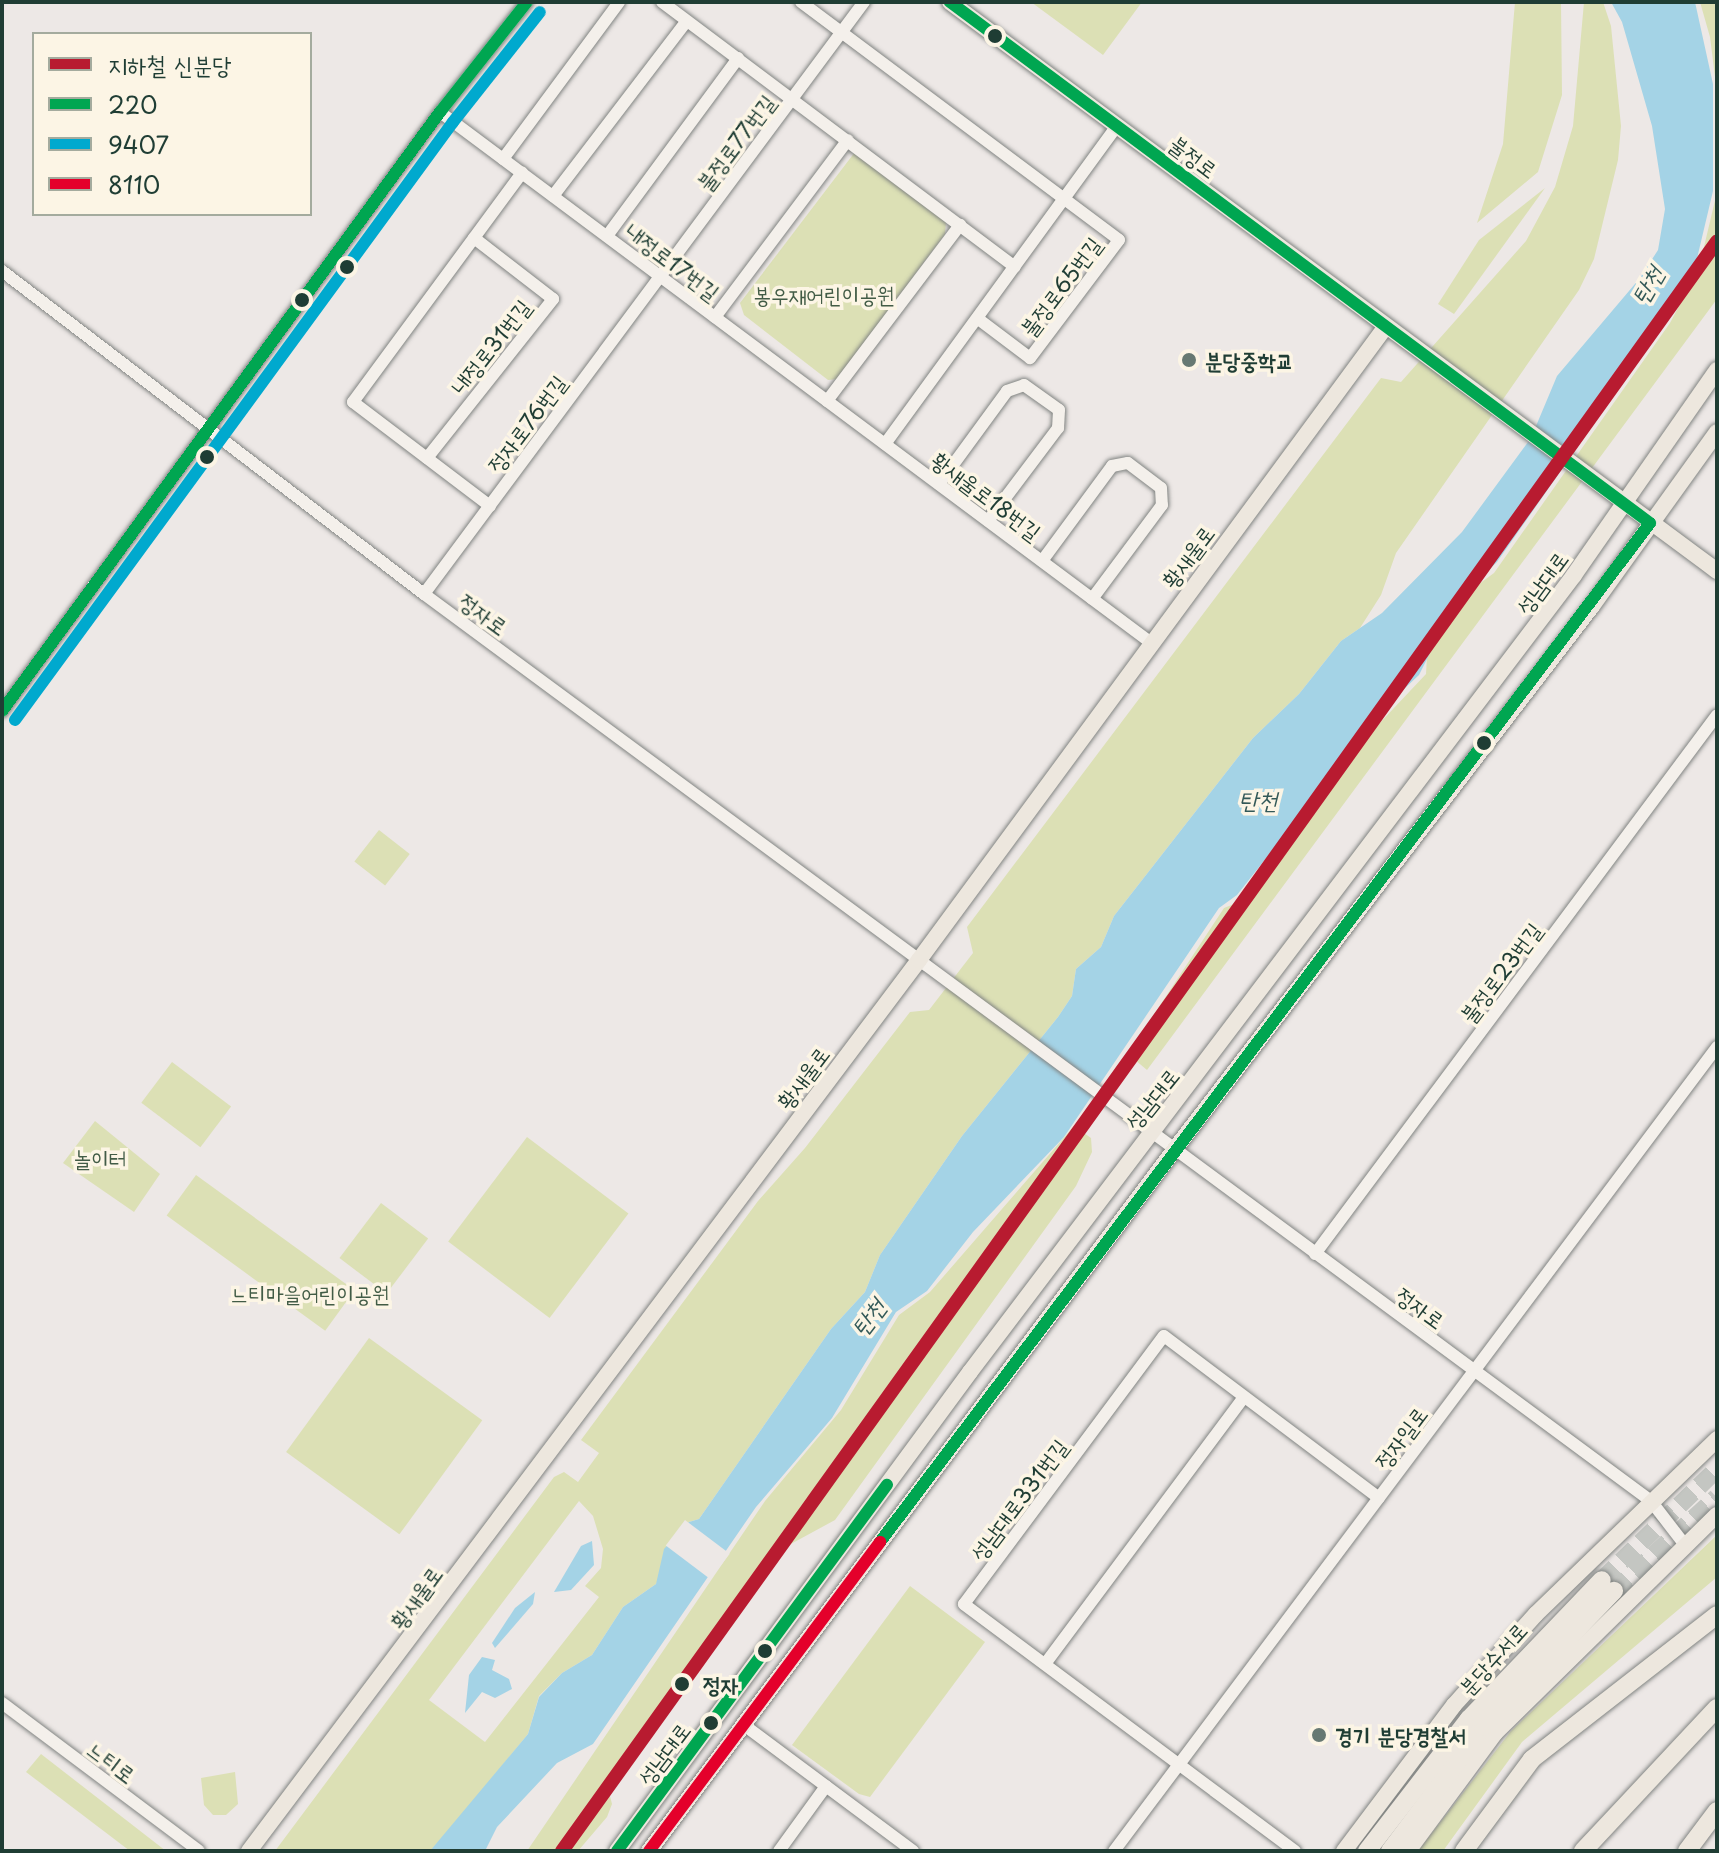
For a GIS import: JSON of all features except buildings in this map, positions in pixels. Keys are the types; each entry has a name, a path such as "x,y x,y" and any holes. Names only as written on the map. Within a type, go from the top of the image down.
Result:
{"highway":[{"name":"분당수서로","path":"1367,1851 1469,1719 1608,1586 1483,1727 1390,1851"},
{"path":"1464,1851 1532,1759 1717,1615"},
{"path":"1583,1851 1717,1708"},
{"path":"1687,1851 1717,1811"}],"main road":[{"name":"불정로","path":"950,2 1623,503"},
{"name":"황새울로","path":"249,1851 919,960 1150,642 1386,326"},
{"name":"성남대로","path":"617,1851 1150,1132 1288,956 1623,503 1717,370"},
{"path":"649,1851 1175,1149 1592,606 1717,432"},
{"path":"1623,503 1717,571"},
{"path":"1344,1851 1454,1705 1536,1614 1717,1439"},
{"path":"1408,1851 1495,1733 1717,1515"}],"street":[{"path":"2,711 440,112 527,2"},
{"path":"503,159 619,2"},
{"path":"662,2 1015,267"},
{"path":"801,2 841,32"},
{"name":"불정로77번길","path":"660,276 864,2"},
{"path":"553,196 687,21"},
{"name":"불정로65번길","path":"841,32 1119,240 1030,358 977,318"},
{"path":"607,236 738,58"},
{"name":"내정로17번길","path":"440,112 800,381"},
{"path":"885,444 1117,126"},
{"path":"715,317 848,140"},
{"path":"490,506 353,402 522,173"},
{"path":"827,401 960,225"},
{"name":"내정로31번길","path":"427,458 553,299 474,238"},
{"name":"정자로","path":"2,271 424,594 1651,1501 1685,1545"},
{"name":"정자로76번길","path":"424,594 660,276"},
{"name":"황새울로18번길","path":"800,381 1150,642"},
{"path":"939,484 1007,391 1024,385 1059,410 1058,428 988,521"},
{"path":"1042,561 1112,466 1128,463 1161,488 1162,505 1092,599"},
{"name":"불정로23번길","path":"1315,1254 1717,715"},
{"name":"정자일로","path":"1114,1851 1717,1047"},
{"name":"성남대로331번길","path":"1244,1397 1164,1336 964,1604 1295,1851"},
{"path":"1045,1664 1244,1397 1379,1498"},
{"name":"느티로","path":"2,1703 199,1851"},
{"path":"744,1725 907,1849"},
{"path":"779,1851 826,1786"}],"green space":[{"path":"1031,2 1142,2 1103,55"},
{"path":"1515,2 1561,2 1562,95 1538,172 1477,223 1503,144"},
{"path":"1584,2 1603,2 1611,26 1621,126 1618,160 1594,259 1579,290 1396,553 1381,595 1360,628 1341,641 1299,694 1253,738 1114,916 1101,947 1076,969 1072,996 1058,1017 962,1136 880,1255 865,1292 831,1329 699,1519 689,1522 656,1584 623,1607 592,1655 562,1673 539,1696 528,1734 430,1851 275,1851 554,1477 564,1472 578,1482 599,1453 581,1440 758,1201 805,1148 910,1012 929,1010 973,953 967,927 1381,378 1401,382 1526,241 1555,187 1573,126","holes":["579,1501 593,1516 603,1549 601,1568 585,1586 599,1597 485,1742 429,1700"]},
{"path":"1700,2 1717,2 1717,93 1710,37"},
{"name":"봉우재어린이공원","path":"858,148 946,222 945,234 837,379 828,380 744,315 740,303"},
{"path":"1545,188 1454,314 1438,304 1479,240"},
{"path":"1717,192 1717,299 1147,1070 1128,1054 1224,908 1239,902 1324,800 1329,777 1426,674 1427,656 1479,584 1494,573 1670,323 1699,268"},
{"path":"379,830 410,854 385,886 354,862"},
{"path":"172,1062 231,1107 200,1147 141,1103"},
{"name":"놀이터","path":"95,1121 160,1174 134,1212 63,1163"},
{"path":"1074,1126 1091,1138 1092,1152 1076,1186 835,1520 789,1545 609,1792 612,1804 607,1817 578,1851 527,1851 765,1501 841,1410 899,1315 930,1292"},
{"path":"527,1137 628,1213 550,1318 448,1242"},
{"name":"느티마을어린이공원","path":"196,1175 355,1290 325,1331 167,1215"},
{"path":"381,1203 428,1239 387,1294 339,1258"},
{"path":"369,1338 482,1420 399,1534 286,1452"},
{"path":"1717,1535 1717,1577 1522,1742 1443,1851 1418,1851 1511,1731"},
{"path":"910,1586 985,1642 870,1797 859,1794 792,1745"},
{"path":"41,1754 166,1851 130,1851 26,1772"},
{"path":"235,1772 238,1804 226,1815 213,1815 204,1805 201,1778"}],"water":[{"name":"탄천","path":"1611,2 1695,2 1713,84 1713,191 1695,267 1665,322 1497,562 1471,587 1444,625 1419,675 1360,730 1318,792 1237,895 1219,908 1064,1137 973,1232 927,1291 896,1312 832,1418 756,1507 593,1744 557,1763 497,1827 485,1851 430,1851 528,1734 539,1697 562,1673 592,1655 623,1607 656,1584 664,1549 689,1522 699,1519 831,1329 865,1292 880,1255 962,1136 1072,996 1076,969 1101,947 1114,916 1253,738 1299,694 1341,641 1382,613 1462,532 1531,438 1557,376 1640,278 1658,250 1665,209 1652,126 1622,22"},
{"path":"592,1541 594,1565 571,1590 554,1592 581,1546"},
{"path":"535,1592 533,1604 495,1648 492,1643 515,1608"},
{"path":"482,1657 495,1660 492,1670 509,1679 512,1689 495,1698 482,1692 465,1713 469,1675"}],"pier":[{"path":"685,1520 730,1554 710,1579 666,1546"}],"tunnel":[{"path":"1602,1580 1717,1469"},
{"path":"1614,1591 1717,1497"}],"metro line":[{"name":"신분당","path":"562,1851 1717,241"}],"transit line":[{"name":"220","path":"2,711 440,112 527,2"},
{"name":"220","path":"880,1542 1650,523 950,2"},
{"name":"9407","path":"15,720 453,122 540,12"},
{"name":"220","path":"617,1851 887,1485"},
{"name":"8110","path":"649,1851 880,1542"}],"place":[{"name":"분당중학교","path":"1189,360"},
{"name":"정자","path":"682,1684"},
{"name":"경기 분당경찰서","path":"1319,1735"}]}
